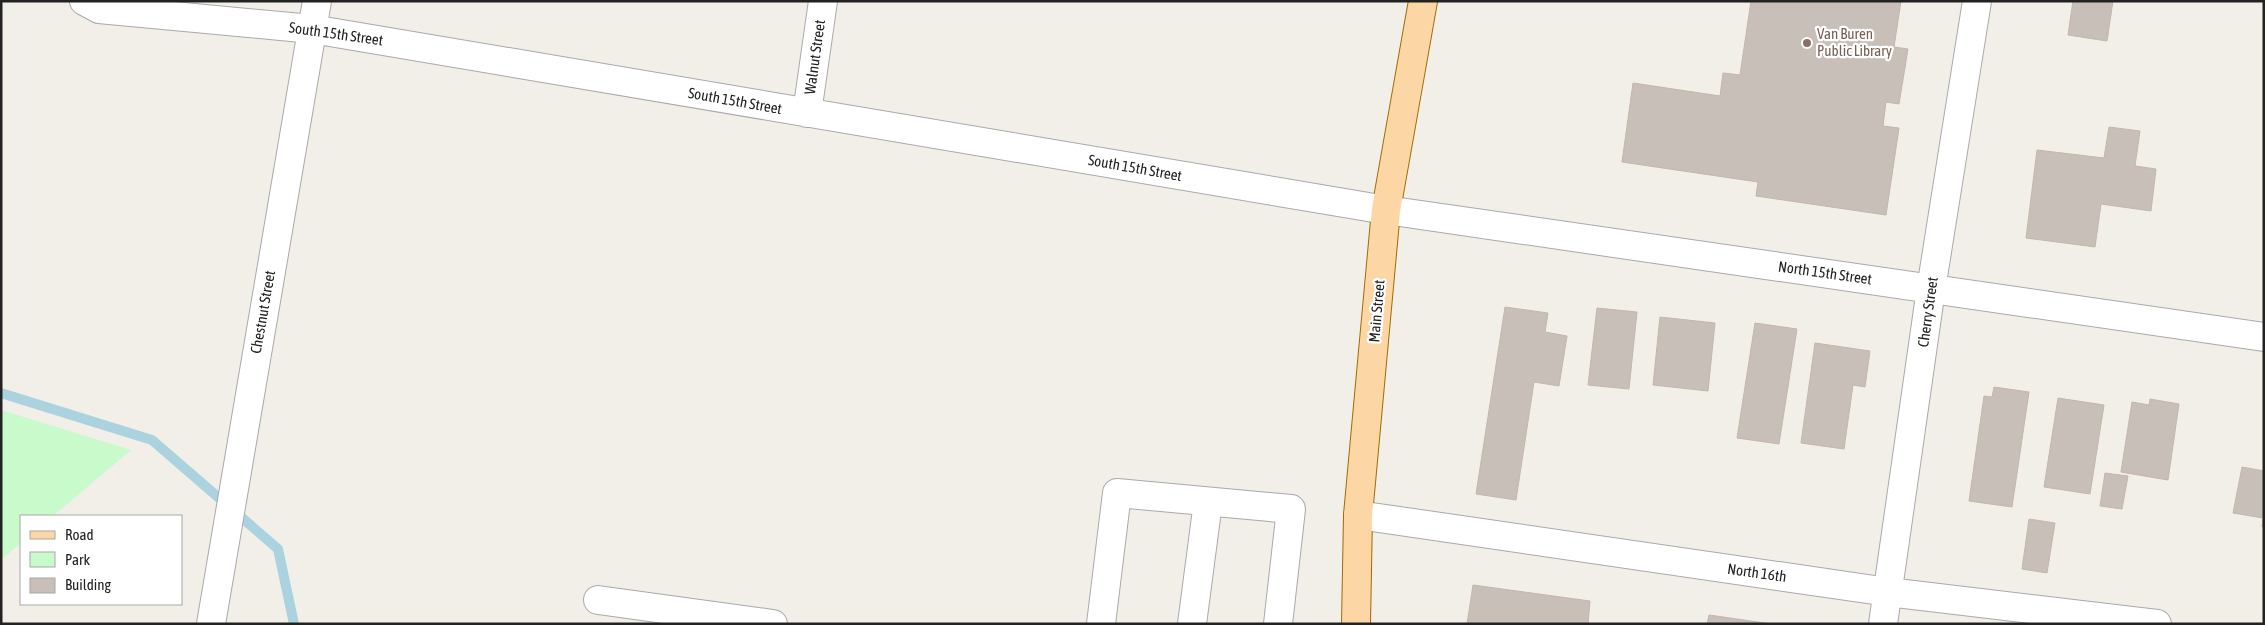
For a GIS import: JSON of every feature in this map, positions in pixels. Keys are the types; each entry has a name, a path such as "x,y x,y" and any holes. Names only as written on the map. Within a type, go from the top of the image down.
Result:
{"main road":[{"name":"Main Street","path":"1356,624 1358,515 1386,210 1423,1"}],"street":[{"name":"South 15th Street","path":"84,1 99,9 312,29 1386,210"},
{"name":"Chestnut Street","path":"211,624 317,1"},
{"name":"Walnut Street","path":"807,113 824,1"},
{"name":"Cherry Street","path":"1883,624 1931,289 1977,1"},
{"name":"North 15th Street","path":"1386,210 2264,337"},
{"path":"1101,624 1117,493 1291,509 1278,624"},
{"path":"1192,624 1208,502"},
{"name":"North 16th","path":"1358,515 1888,592 2157,624"},
{"path":"598,600 773,624"}],"green space":[{"path":"1,410 131,450 54,515 20,515 20,544 1,560"}],"building":[{"path":"1751,1 1901,1 1894,47 1908,49 1899,104 1886,102 1883,126 1899,128 1886,215 1756,196 1758,182 1622,162 1633,83 1720,96 1723,73 1740,75"},
{"path":"2073,1 2113,1 2107,41 2068,35"},
{"path":"2109,127 2140,131 2135,166 2156,169 2151,211 2101,204 2095,247 2026,238 2037,150 2104,158"},
{"path":"1505,307 1548,313 1545,332 1567,336 1559,386 1534,382 1516,500 1476,494"},
{"path":"1597,308 1637,312 1629,389 1588,385"},
{"path":"1660,317 1715,323 1708,391 1653,385"},
{"path":"1755,323 1797,329 1779,444 1737,438"},
{"path":"1815,343 1870,351 1865,387 1853,385 1844,449 1801,443"},
{"path":"1994,387 2029,392 2012,507 1969,501 1984,396 1992,397"},
{"path":"2058,398 2104,405 2090,494 2044,487"},
{"path":"2150,399 2179,404 2168,480 2121,472 2132,402 2149,405"},
{"path":"2242,467 2264,471 2264,527 2262,527 2263,518 2233,513"},
{"path":"2105,473 2128,476 2122,509 2100,506"},
{"path":"2029,519 2055,523 2047,573 2022,569"},
{"path":"1473,585 1590,601 1588,624 1467,624"},
{"path":"1709,615 1772,624 1707,624"}],"waterway":[{"path":"1,393 152,440 278,549 294,624"}],"place":[{"name":"Van Buren Public Library","path":"1807,43"}]}
